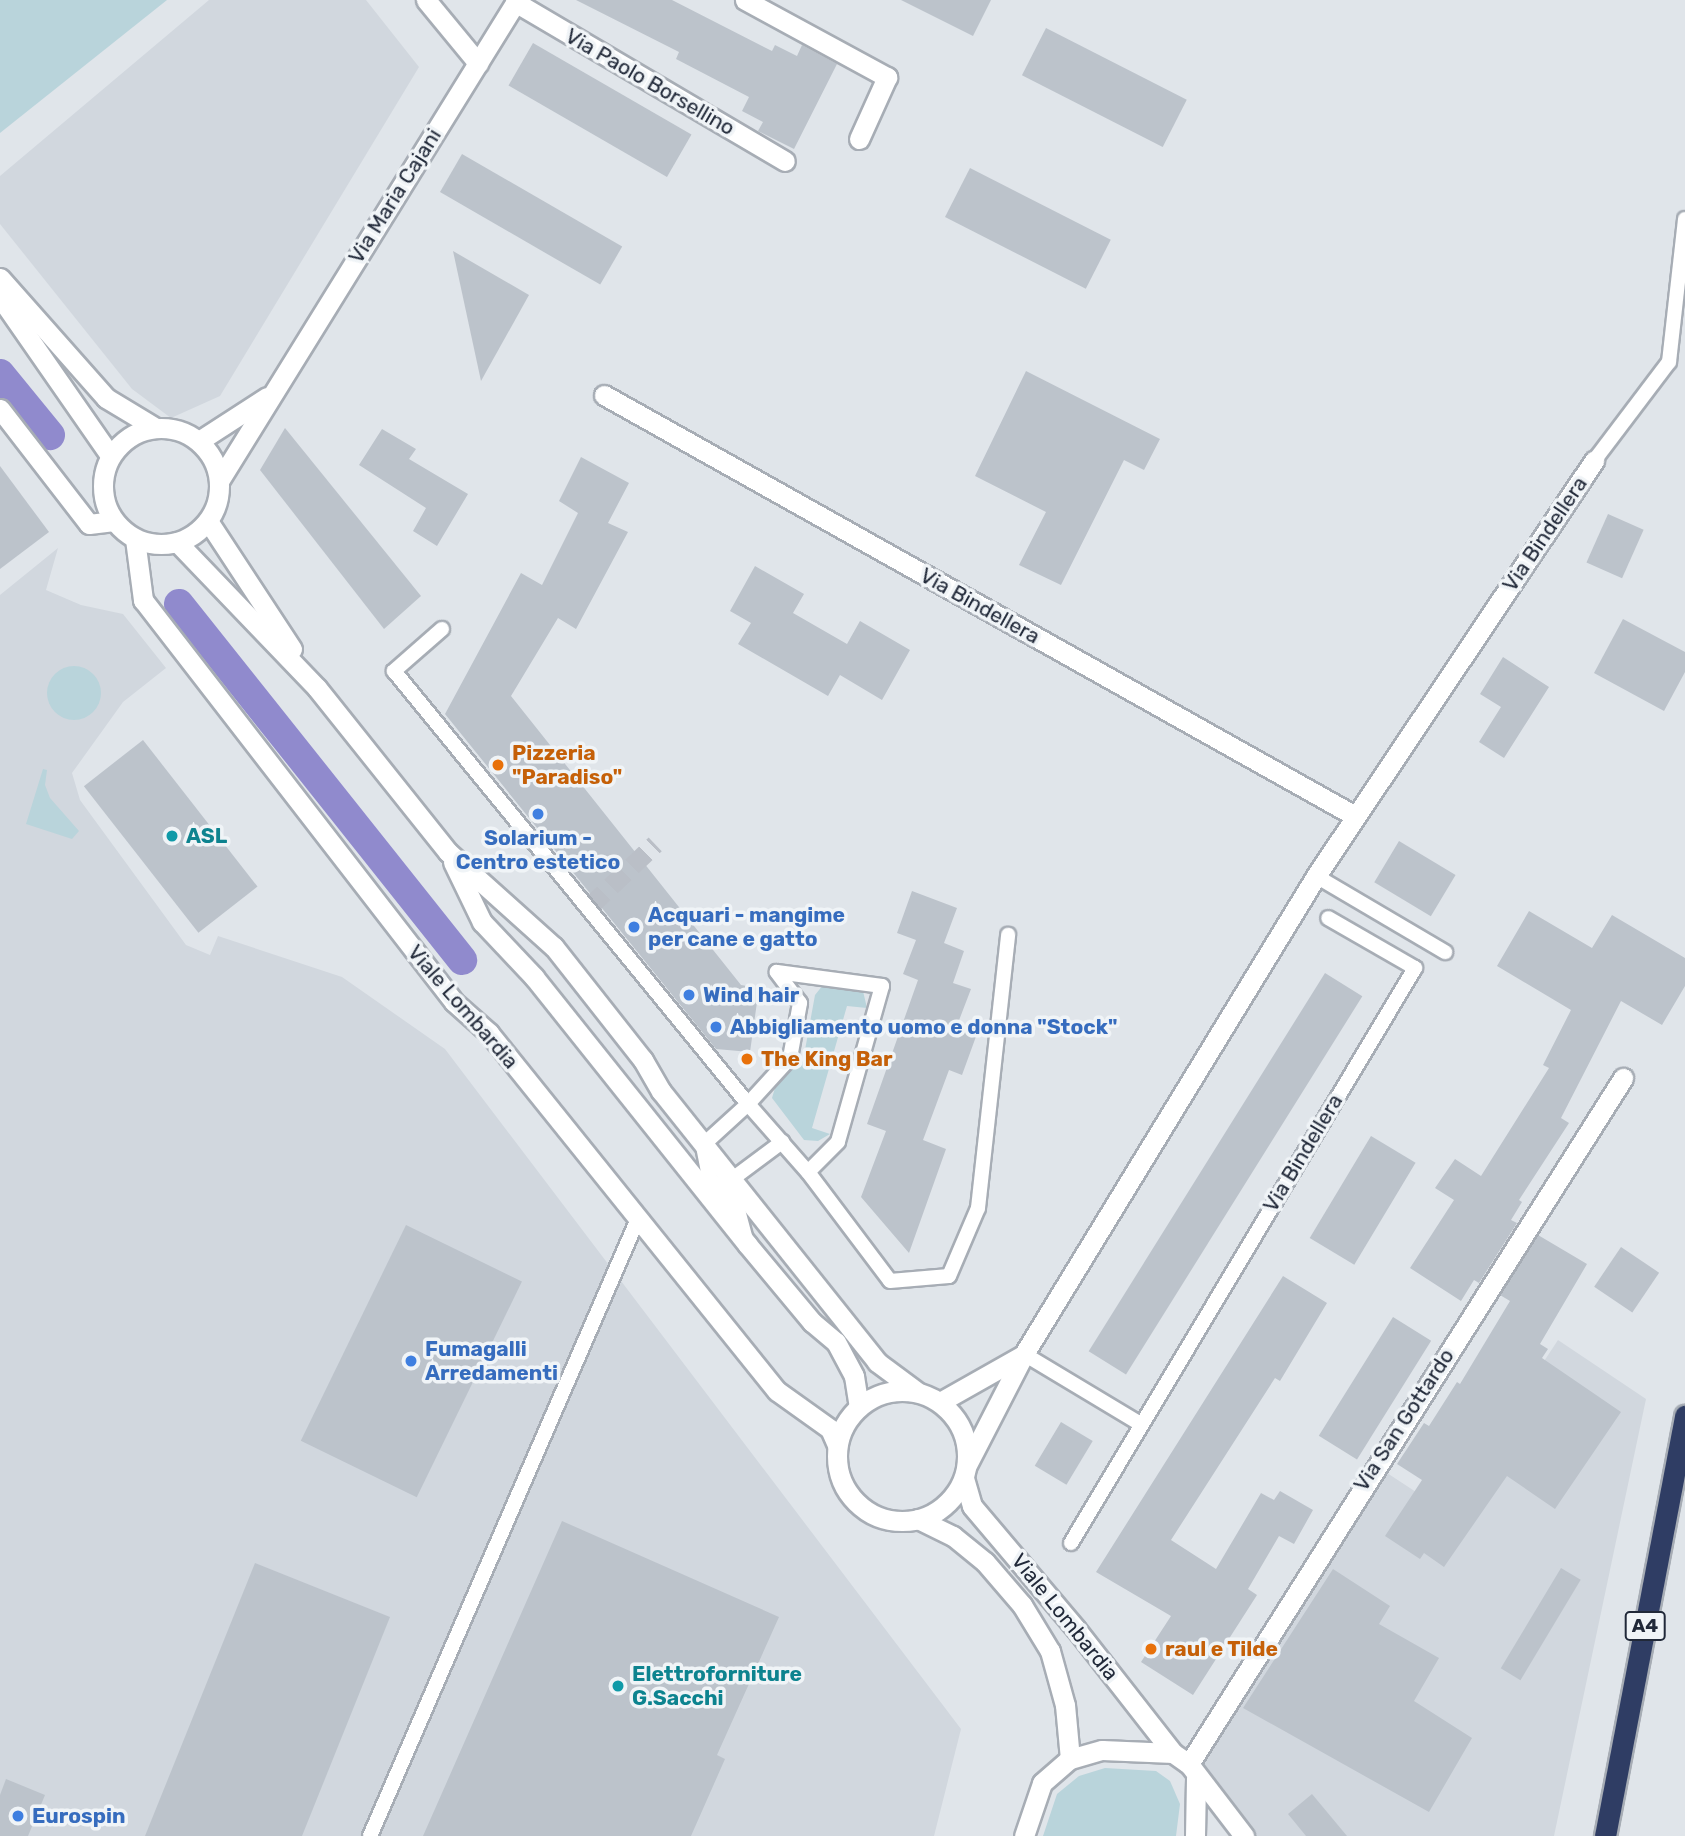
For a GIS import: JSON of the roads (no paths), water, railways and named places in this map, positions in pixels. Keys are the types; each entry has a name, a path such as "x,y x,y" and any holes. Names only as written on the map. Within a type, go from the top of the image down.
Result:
{"highway":[{"name":"A4","path":"1605,1836 1685,1416"}],"street":[{"path":"426,0 478,63"},
{"path":"745,0 887,77 859,139"},
{"name":"Via Maria Cajani","path":"219,481 516,1"},
{"name":"Via Paolo Borsellino","path":"516,1 785,161"},
{"path":"0,278 106,398 154,427"},
{"path":"0,298 110,455"},
{"name":"Via Maria Cajani","path":"199,441 274,393"},
{"name":"Via Bindellera","path":"604,395 1355,816"},
{"path":"0,409 89,524 114,521"},
{"path":"154,427 178,429 199,441 209,452 219,481 208,521 177,542 154,544 135,539 114,521 102,489 110,455 129,436 154,427"},
{"name":"Via Bindellera","path":"965,1471 1024,1354 1316,876 1594,461"},
{"path":"208,521 317,688"},
{"name":"Viale Lombardia","path":"135,539 143,600 454,1002 489,1033 637,1222 777,1391 830,1429 837,1445"},
{"path":"177,542 317,688 448,852 554,947 703,1145 877,1362 916,1391 940,1402 957,1419 966,1441 965,1471 938,1511 918,1519 892,1521 859,1504 838,1471 837,1445 847,1421 859,1406 886,1392 916,1391"},
{"path":"448,852 482,922 534,977 812,1322 836,1342 854,1376 859,1406"},
{"name":"Via San Gottardo","path":"1186,1765 1623,1078"},
{"name":"Via Bindellera","path":"940,1402 1024,1354"},
{"name":"Viale Lombardia","path":"965,1471 972,1506 1244,1836"},
{"name":"Viale Lombardia","path":"918,1519 953,1536 974,1554 1022,1605 1050,1651 1065,1705 1070,1759"},
{"path":"1024,1836 1042,1783 1070,1759 1102,1750 1186,1765 1195,1836"}],"lane":[{"path":"1594,461 1669,362 1685,219"},
{"path":"442,629 394,671 748,1104 808,1172 890,1281 949,1276 978,1208 1008,935"},
{"path":"1316,876 1445,951"},
{"name":"Via Bindellera","path":"1071,1543 1139,1423 1415,968 1328,918"},
{"path":"747,1244 737,1207 709,1177 703,1145 748,1104 790,1058 800,1003 777,972 882,986 838,1142 808,1172"},
{"path":"731,1180 782,1142"},
{"path":"370,1836 637,1222"},
{"path":"1024,1354 1139,1423"}],"waterway":[{"path":"0,374 50,435"},
{"path":"179,604 462,960"}],"tunnel":[{"path":"590,906 655,844"}],"place":[{"name":"Pizzeria \"Paradiso\"","path":"498,765"},
{"name":"Solarium - Centro estetico","path":"538,814"},
{"name":"ASL","path":"172,836"},
{"name":"Acquari - mangime per cane e gatto","path":"634,927"},
{"name":"Wind hair","path":"689,995"},
{"name":"Abbigliamento uomo e donna \"Stock\"","path":"716,1027"},
{"name":"The King Bar","path":"747,1059"},
{"name":"Fumagalli Arredamenti","path":"411,1361"},
{"name":"raul e Tilde","path":"1151,1649"},
{"name":"Elettroforniture G.Sacchi","path":"618,1686"},
{"name":"Eurospin","path":"18,1816"}]}
